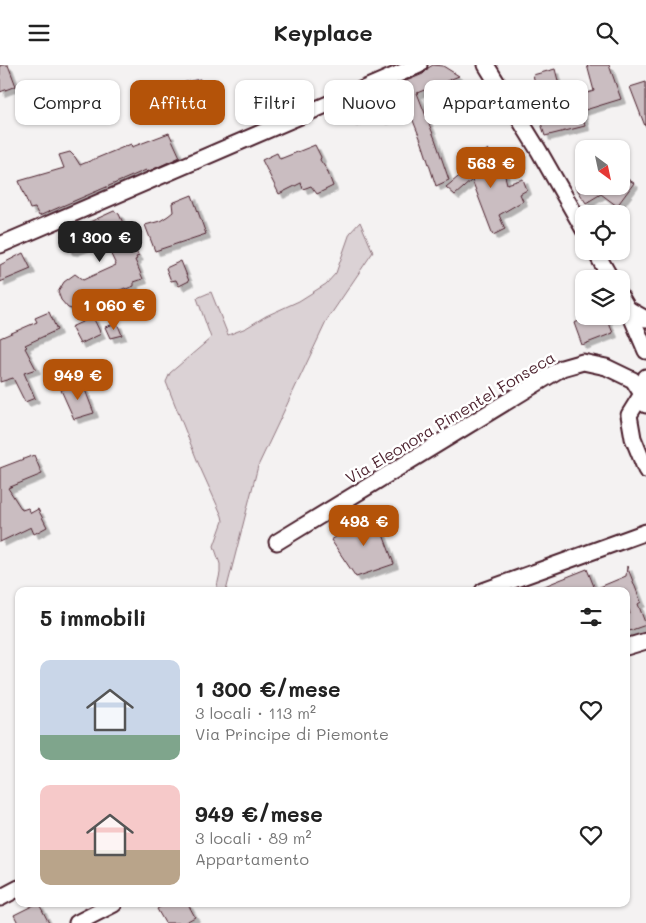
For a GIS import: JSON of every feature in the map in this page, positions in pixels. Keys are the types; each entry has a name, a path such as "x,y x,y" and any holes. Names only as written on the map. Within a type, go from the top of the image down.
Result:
{"street":[{"path":"0,245 418,65"},
{"path":"486,65 575,214"},
{"path":"630,307 646,319"},
{"path":"630,314 646,351"},
{"name":"Via Eleonora Pimentel Fonseca","path":"277,542 562,368 582,362 606,367 633,380 644,399"},
{"path":"646,377 644,399 629,415 633,438 646,469"},
{"path":"494,587 646,532"},
{"path":"630,646 646,641"},
{"path":"0,898 15,890"},
{"path":"78,923 108,907"}],"shaded area":[{"path":"360,222 373,252 327,320 258,466 227,587 217,587 220,564 214,546 223,521 222,516 199,465 166,382 170,373 211,338 197,298 211,292 228,335 246,328 266,316 299,301 326,284 336,273 350,233"}],"building":[{"path":"0,65 8,65 15,86 0,92"},
{"path":"433,65 443,66 459,76 449,80 424,80 424,90 417,93 424,111 424,125 430,125 449,180 436,186 414,123 414,80 409,80 423,74"},
{"path":"587,65 609,65 621,99 588,109 588,93 594,91"},
{"path":"555,69 558,80 534,80 533,75"},
{"path":"646,82 646,126 645,126 630,87"},
{"path":"542,125 585,125 585,126 545,136"},
{"path":"169,133 180,157 39,216 35,208 30,209 19,181 64,168 59,155 70,152 80,165 131,144 132,147"},
{"path":"315,145 333,186 317,194 311,186 303,189 301,183 279,194 262,160 277,153 280,159"},
{"path":"488,149 496,158 492,161 504,172 507,184 523,179 527,190 520,194 523,201 499,215 505,229 493,235 472,180 455,195 446,187 480,159 478,157"},
{"path":"630,181 634,183 630,188"},
{"path":"192,195 206,234 155,251 145,225 160,221 168,216 173,212 172,203"},
{"path":"581,195 599,195 586,203"},
{"path":"602,195 625,195 618,205"},
{"path":"114,211 119,214 126,230 120,233 139,256 135,260 143,279 134,282 134,286 87,304 91,314 68,308 61,300 58,292 64,282 75,274 83,280 116,265 107,246 99,249 96,242 73,251 68,250 61,235"},
{"path":"23,253 31,269 0,282 0,265"},
{"path":"181,261 189,281 179,286 176,280 171,281 166,268"},
{"path":"49,312 57,330 25,345 36,369 24,373 35,398 25,402 13,378 0,382 0,338 37,322 35,318"},
{"path":"93,317 101,334 80,344 71,327"},
{"path":"117,323 122,335 110,338 105,327"},
{"path":"574,323 575,325 610,325 613,333 582,345"},
{"path":"82,382 94,413 74,419 61,390"},
{"path":"34,455 42,474 8,488 22,510 28,508 31,513 38,509 47,527 34,534 31,527 0,542 0,468"},
{"path":"375,513 394,564 356,577 331,540"},
{"path":"627,566 641,602 638,604 646,625 630,631 630,587 600,587 626,576"},
{"path":"587,569 594,587 542,587"},
{"path":"30,907 41,907 49,923 18,923 14,915"},
{"path":"160,907 190,907 195,917 184,923 165,923 157,909"}]}
